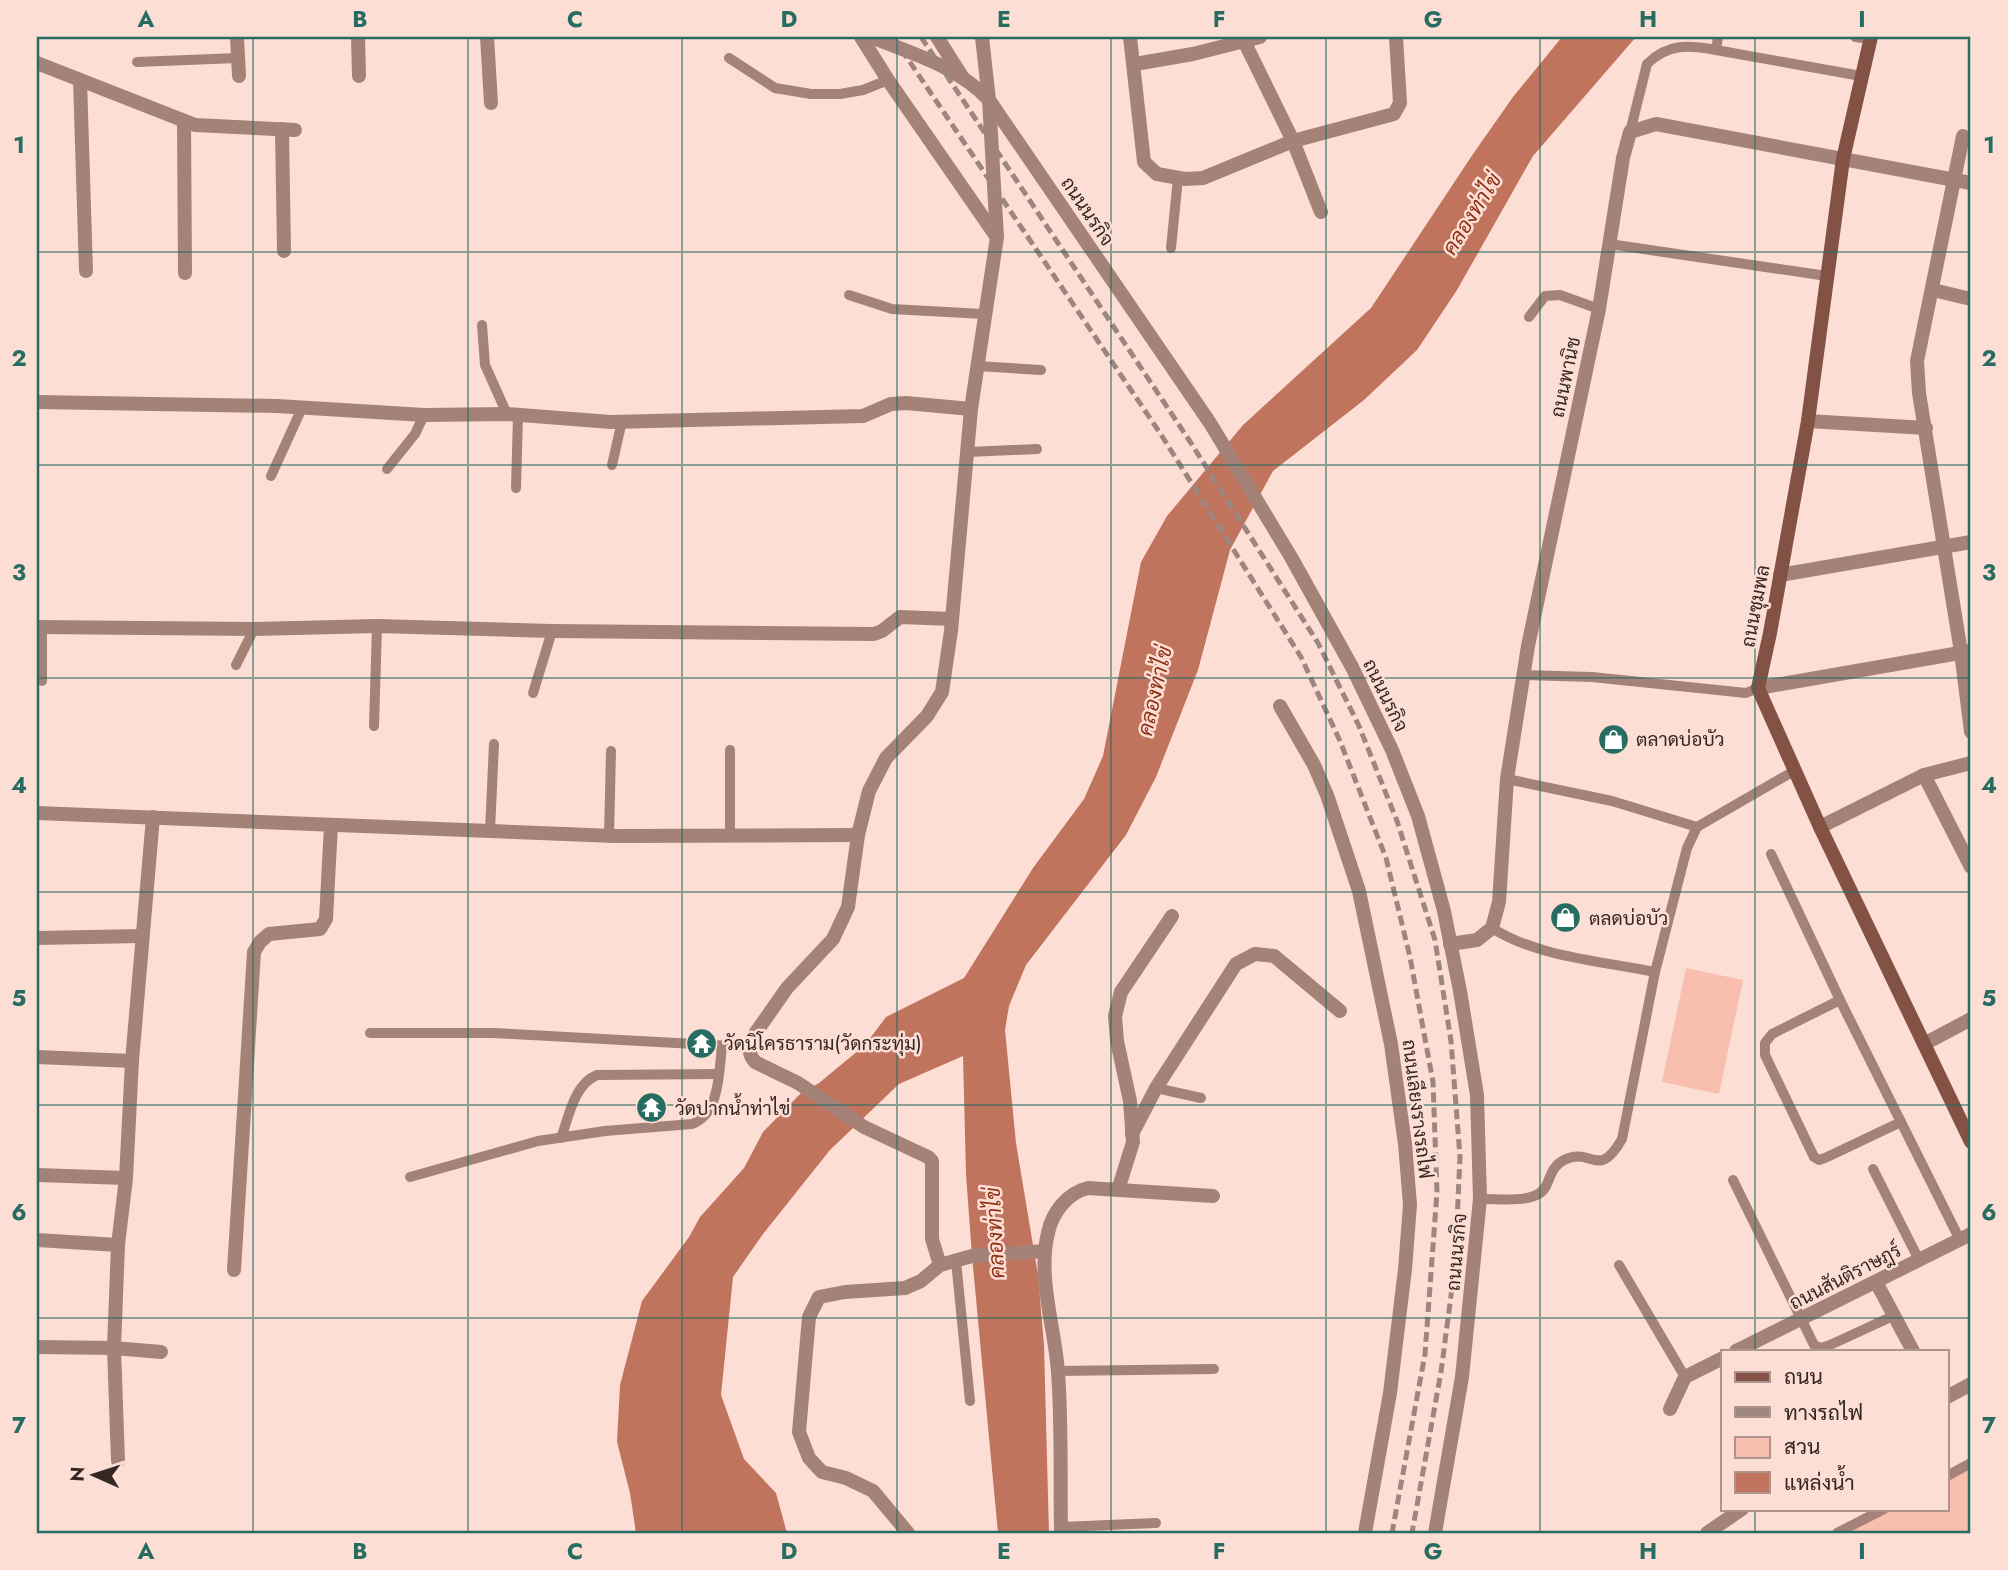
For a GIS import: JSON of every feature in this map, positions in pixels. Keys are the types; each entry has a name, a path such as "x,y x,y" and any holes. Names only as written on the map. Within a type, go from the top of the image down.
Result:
{"main road":[{"name":"ถนนชุมพล","path":"1758,688 1808,421 1843,159 1870,38"},
{"path":"1758,688 1820,827 1971,1142"}],"street":[{"path":"237,37 239,76"},
{"path":"358,37 359,76"},
{"path":"487,37 491,103"},
{"path":"861,37 997,237"},
{"name":"ถนนนรกิจ","path":"871,37 929,60 964,79 989,100 1210,423 1291,557 1352,667 1392,750 1418,816 1444,911 1477,1095 1480,1199 1462,1377 1435,1533"},
{"path":"937,37 964,79"},
{"path":"940,1265 932,1239 932,1161 864,1127 798,1083 755,1062 750,1056 749,1047 752,1038 787,988 833,939 848,907 858,835 869,791 886,758 927,716 942,692 952,619 971,409 983,314 997,237 989,100 982,37"},
{"path":"1130,37 1144,162 1157,174 1178,178 1203,178 1293,141 1394,114 1400,103 1396,37"},
{"path":"1135,64 1193,54 1243,39 1260,37"},
{"path":"1243,39 1293,141 1321,212"},
{"path":"37,63 184,121 214,127 289,130 284,251"},
{"path":"80,80 86,271"},
{"path":"184,121 185,274"},
{"path":"1630,132 1656,124 1971,183"},
{"name":"ถนนพานิช","path":"1492,928 1499,902 1507,779 1528,646 1599,309 1623,158 1630,132"},
{"path":"1963,136 1917,361 1919,393 1944,546 1966,651 1971,732"},
{"path":"1933,290 1971,299"},
{"path":"37,402 302,408 622,421 863,416 891,404 906,403 971,409"},
{"path":"1808,421 1926,428"},
{"path":"1780,575 1971,542"},
{"path":"39,627 254,629 377,626 552,631 874,634 903,616 952,619"},
{"path":"1758,688 1966,651"},
{"name":"ถนนเลียงรางรถไฟ","path":"1280,706 1314,765 1327,794 1359,891 1391,1044 1405,1144 1410,1205 1405,1269 1390,1394 1365,1533"},
{"path":"1820,827 1924,775 1971,763"},
{"path":"1924,775 1971,867"},
{"path":"37,813 608,836 858,835"},
{"path":"118,1461 114,1348 118,1245 126,1178 132,1061 153,817"},
{"path":"234,1270 254,952 269,934 320,929 326,919 331,825"},
{"path":"1118,1190 1133,1142 1130,1101 1117,1041 1115,1016 1121,992 1172,916"},
{"path":"1450,944 1476,940 1492,928"},
{"path":"37,938 142,936"},
{"path":"1132,1134 1156,1088 1236,964 1255,954 1274,956 1340,1011"},
{"path":"1924,1044 1971,1019"},
{"path":"37,1057 132,1061"},
{"path":"37,1175 126,1178"},
{"path":"1061,1530 1058,1371 1050,1323 1044,1251 1056,1212 1076,1191 1088,1188 1213,1196"},
{"name":"ถนนสันติราษฎร์","path":"1738,1350 1966,1237"},
{"path":"37,1240 118,1245"},
{"path":"908,1533 873,1491 846,1478 822,1472 809,1458 799,1432 809,1317 818,1297 845,1292 905,1288 921,1281 940,1265 972,1256 1044,1251"},
{"path":"1876,1282 1912,1350"},
{"path":"37,1347 114,1348 161,1352"},
{"path":"1670,1409 1685,1377 1721,1360"},
{"path":"1948,1396 1971,1384"},
{"path":"1707,1533 1741,1510"}],"lane":[{"path":"1716,50 1718,37"},
{"path":"1855,37 1870,38"},
{"path":"1630,132 1647,64 1666,49 1683,45 1861,76"},
{"path":"137,62 238,58"},
{"path":"729,58 775,88 811,94 840,94 863,90 888,80"},
{"path":"1171,248 1178,178"},
{"path":"1609,244 1827,276"},
{"path":"849,295 892,309 983,314"},
{"path":"1529,317 1545,296 1560,295 1599,309"},
{"path":"482,325 485,365 512,415 516,488"},
{"path":"977,366 1041,370"},
{"path":"271,476 302,408"},
{"path":"387,469 415,434 424,415"},
{"path":"612,465 622,421"},
{"path":"968,452 1037,449"},
{"path":"374,726 377,626"},
{"path":"39,627 42,681"},
{"path":"236,665 254,629"},
{"path":"533,693 552,631"},
{"path":"1524,674 1592,677 1746,693 1758,688"},
{"path":"490,831 494,744"},
{"path":"730,750 730,835"},
{"path":"608,836 611,751"},
{"path":"1480,1199 1537,1195 1545,1188 1550,1173 1561,1161 1574,1157 1601,1162 1613,1156 1622,1139 1655,972 1687,848 1697,827 1794,771"},
{"path":"1507,779 1612,801 1697,827"},
{"path":"1771,854 1901,1122 1966,1237"},
{"path":"1492,928 1512,942 1655,972"},
{"path":"1840,1000 1772,1034 1765,1043 1765,1055 1814,1157 1819,1160 1825,1158 1901,1122"},
{"path":"370,1033 494,1033 749,1047"},
{"path":"410,1177 538,1141 700,1121 709,1112 722,1046"},
{"path":"561,1138 579,1092 588,1078 597,1075 718,1074"},
{"path":"1156,1088 1201,1098"},
{"path":"1872,1169 1919,1261"},
{"path":"1733,1180 1814,1345 1821,1348 1893,1316"},
{"path":"956,1261 970,1401"},
{"path":"1619,1265 1685,1377"},
{"path":"1058,1371 1214,1369"},
{"path":"1948,1475 1971,1463"},
{"path":"1837,1533 1882,1510"},
{"path":"1061,1530 1156,1522"}],"green space":[{"path":"1686,968 1743,980 1719,1094 1662,1082"},
{"path":"1971,1463 1971,1533 1837,1533 1882,1510 1948,1510 1948,1475"}],"water":[{"name":"คลองท่าไข่","path":"1562,37 1636,37 1533,156 1457,290 1417,350 1364,400 1273,471 1230,550 1198,670 1156,777 1126,835 1026,965 1009,1006 1005,1030 1016,1143 1038,1275 1044,1345 1049,1533 998,1533 972,1256 966,1174 963,1056 899,1084 830,1150 763,1234 733,1277 721,1395 744,1459 776,1493 787,1533 636,1533 630,1493 617,1442 620,1385 642,1301 689,1237 700,1217 744,1168 763,1132 801,1093 819,1083 865,1045 886,1017 964,978 1033,868 1084,799 1103,756 1141,562 1167,516 1243,425 1371,308 1513,97"}],"railway":[{"path":"893,37 1160,433 1301,657 1340,741 1386,858 1410,957 1433,1082 1437,1192 1425,1354 1392,1533"},
{"path":"921,37 1189,440 1318,643 1359,726 1397,821 1435,940 1451,1041 1460,1157 1455,1265 1441,1372 1412,1533"}],"place":[{"name":"ตลาดบ่อบัว","path":"1613,739"},
{"name":"ตลดบ่อบัว","path":"1566,918"},
{"name":"วัดนิโครธาราม(วัดกระทุ่ม)","path":"701,1043"},
{"name":"วัดปากน้ำท่าไข่","path":"652,1108"}]}
